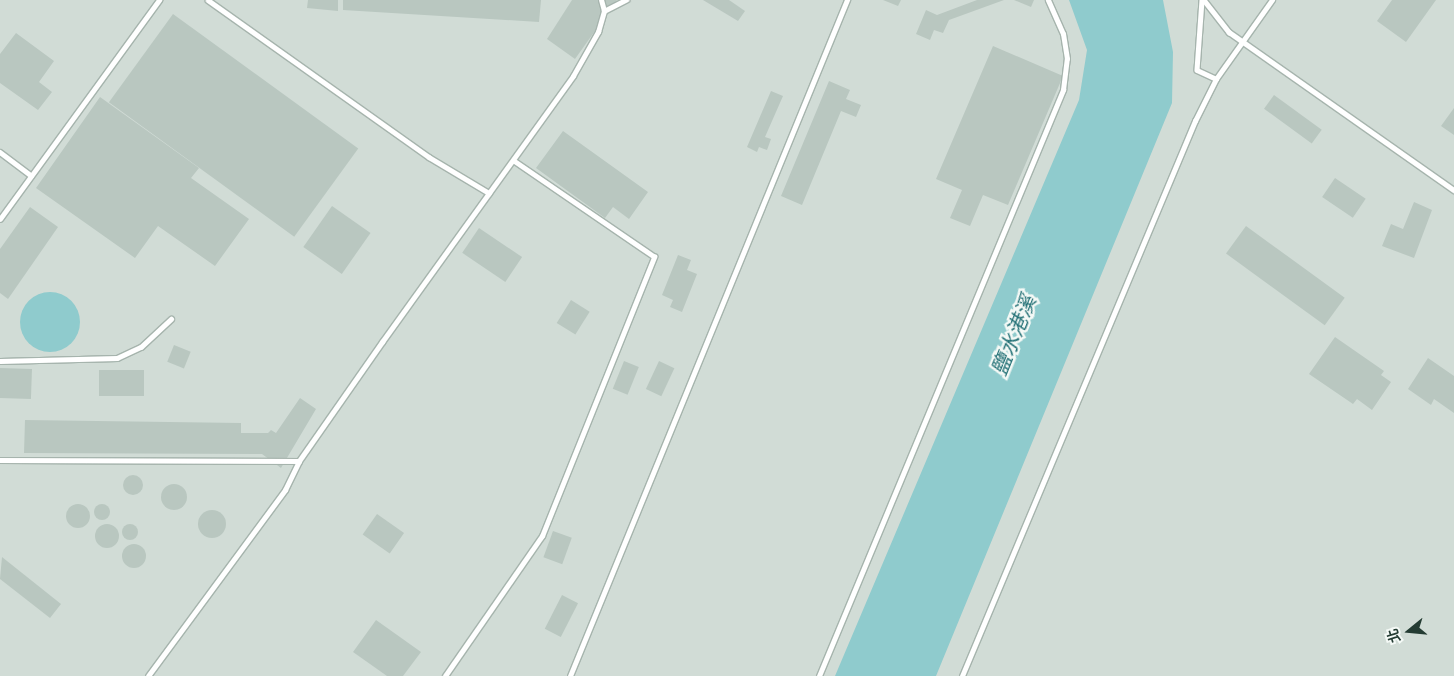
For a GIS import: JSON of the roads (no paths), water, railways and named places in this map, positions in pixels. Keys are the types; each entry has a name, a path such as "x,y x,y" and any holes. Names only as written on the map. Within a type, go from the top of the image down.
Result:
{"lane":[{"path":"0,219 159,0"},
{"path":"208,0 428,157 489,193"},
{"path":"148,676 284,490 299,461 489,193 514,161 572,76 598,32 604,11 601,0"},
{"path":"604,11 626,0"},
{"path":"570,676 847,0"},
{"path":"818,676 1063,90 1067,59 1063,34 1048,0"},
{"path":"1203,0 1228,32 1454,190"},
{"path":"1203,0 1197,70 1216,79"},
{"path":"962,676 1160,202 1216,79 1244,43 1272,0"},
{"path":"0,152 31,175"},
{"path":"445,676 542,536 654,257 514,161"},
{"path":"0,361 117,358 141,347 171,319"},
{"path":"0,460 299,461"}],"water":[{"name":"鹽水港溪","path":"1069,0 1163,0 1173,52 1172,103 936,676 835,676 1079,100 1087,50"},
{"path":"50,292 67,297 75,305 80,322 75,339 67,347 50,352 33,347 25,339 20,322 25,305 33,297"}]}
